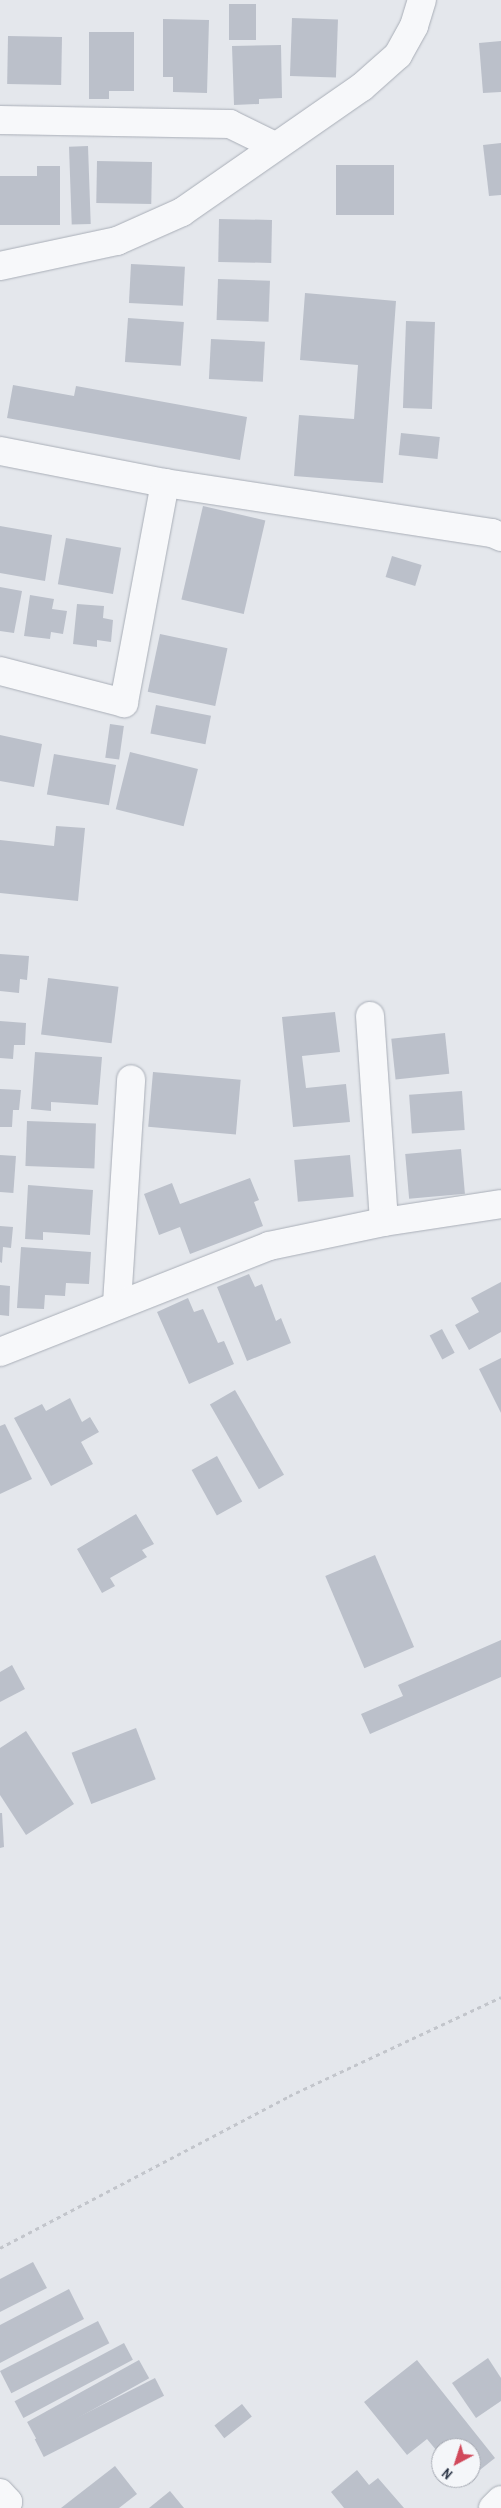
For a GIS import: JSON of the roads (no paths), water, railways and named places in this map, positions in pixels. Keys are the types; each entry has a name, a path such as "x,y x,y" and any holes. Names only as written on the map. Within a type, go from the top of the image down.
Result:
{"street":[{"path":"0,266 117,241 182,212 362,87 398,55 414,26 422,0"},
{"path":"0,120 230,124 275,146"},
{"path":"0,451 165,483 492,533 501,537"},
{"path":"0,671 124,703 165,483"},
{"path":"370,1016 384,1222"},
{"path":"117,1304 131,1079"},
{"path":"0,1352 117,1304 269,1246 384,1222 501,1204"},
{"path":"0,2493 8,2502 2,2508"},
{"path":"493,2508 501,2500"}]}
